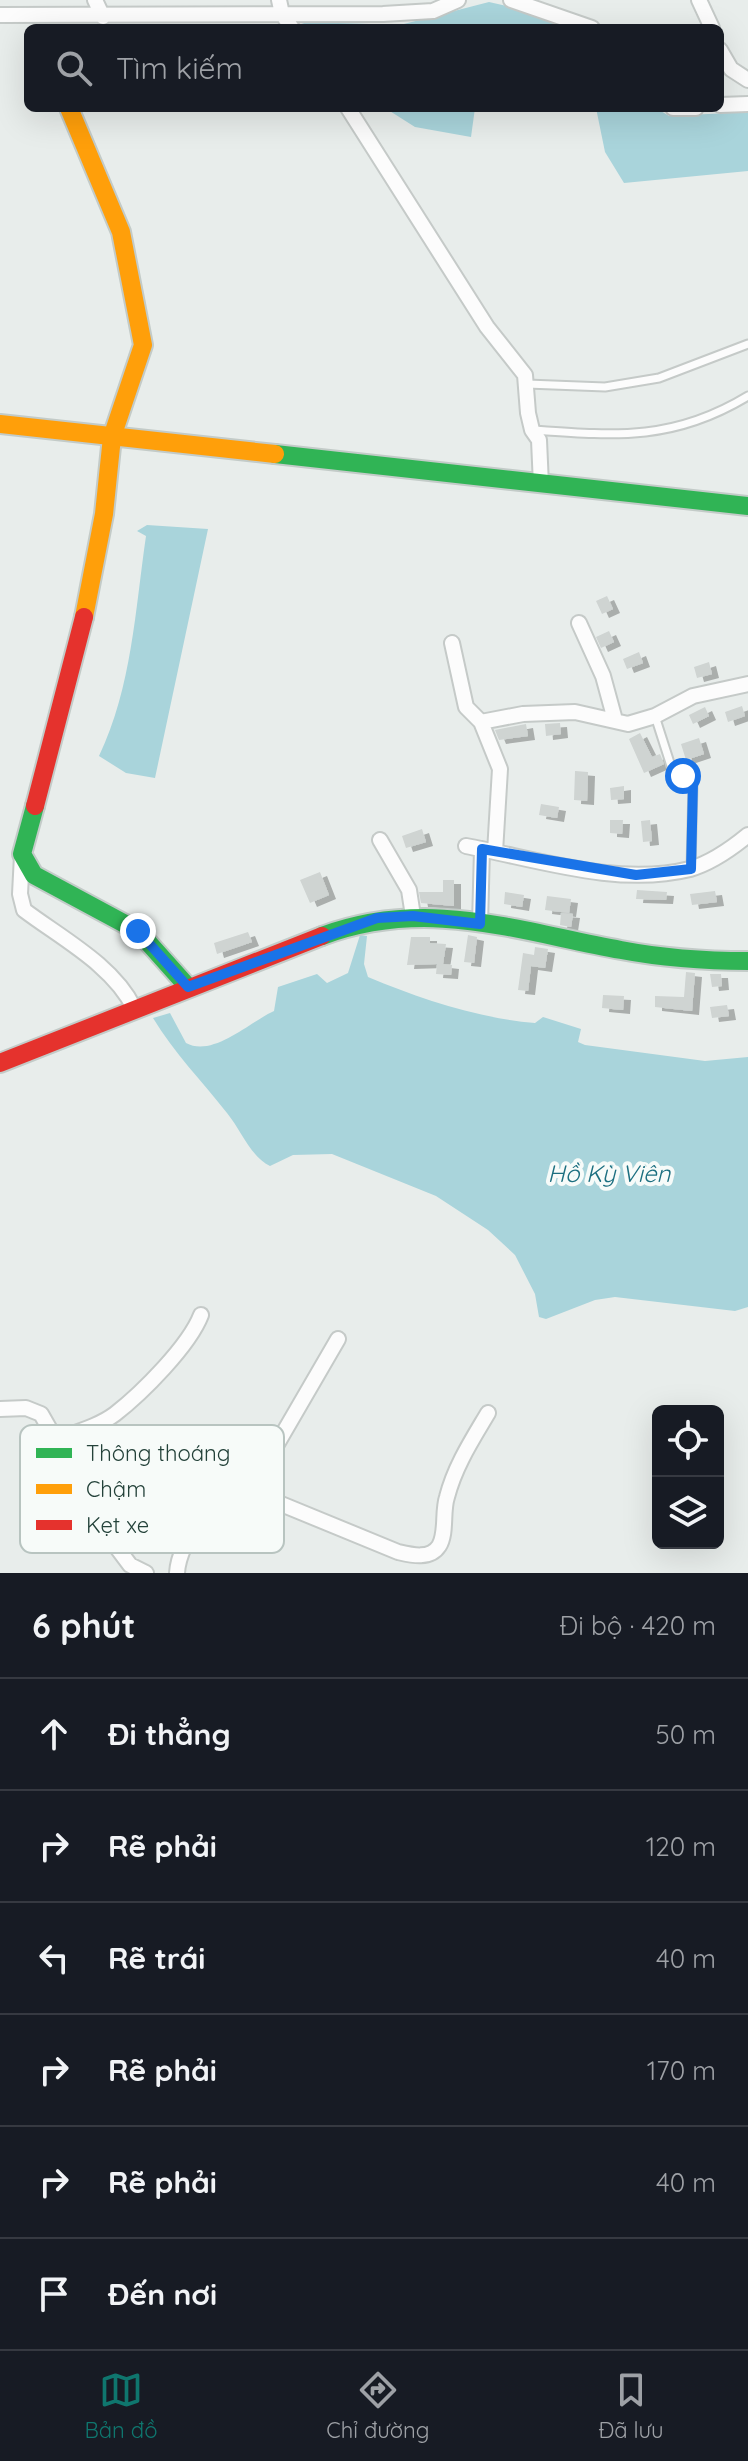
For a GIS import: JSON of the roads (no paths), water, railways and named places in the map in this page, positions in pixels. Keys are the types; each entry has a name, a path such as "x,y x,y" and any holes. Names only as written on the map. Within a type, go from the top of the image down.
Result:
{"street":[{"path":"95,0 103,17"},
{"path":"0,15 50,22 280,7 433,11 458,0"},
{"path":"511,0 580,24"},
{"path":"699,0 710,24"},
{"path":"724,57 731,69 748,80"},
{"path":"724,105 748,104"},
{"path":"71,112 121,232 140,317 143,345 112,437 104,514 85,613 22,854 20,894 24,910 110,975 125,989 134,1008"},
{"path":"351,112 487,327 525,375 525,398 532,430 539,440 541,485"},
{"path":"0,424 748,506"},
{"path":"579,623 603,676 615,720"},
{"path":"452,643 466,707 481,722 500,769 480,924"},
{"path":"481,722 523,714 575,712 628,724 655,716 693,696 748,684"},
{"path":"466,846 636,875 691,869 716,858 748,835"},
{"path":"380,840 409,890 413,916"},
{"path":"22,854 34,875 138,931 188,987"},
{"path":"0,1063 188,987 377,918 413,916 480,924 678,958 721,963 748,961"},
{"path":"89,1425 116,1413 183,1345 195,1331 201,1315"},
{"path":"284,1432 338,1339"},
{"path":"0,1409 35,1411 49,1425"},
{"path":"284,1505 398,1552 424,1555 440,1543 445,1501 457,1467 488,1413"},
{"path":"121,1553 130,1565 146,1573"},
{"path":"177,1573 183,1553"}],"lane":[{"path":"527,384 605,387 646,380 748,344"},
{"path":"532,430 647,434 671,429 748,396"},
{"path":"655,716 671,766 693,783 691,869"}],"water":[{"path":"489,2 537,13 566,24 404,24"},
{"path":"307,22 369,24 302,24"},
{"path":"391,112 474,112 471,137 415,127"},
{"path":"597,112 662,112 669,116 748,112 748,171 624,183 605,152"},
{"path":"147,525 208,529 155,778 126,773 99,756 119,703 125,676 146,536 137,531"},
{"name":"Hồ Kỳ Viên","path":"360,935 367,936 364,964 368,977 429,1000 513,1020 535,1023 543,1017 581,1029 578,1042 585,1045 705,1061 748,1057 748,1307 735,1311 615,1297 595,1300 546,1319 539,1317 535,1294 515,1255 488,1230 436,1196 332,1154 293,1155 270,1166 263,1162 153,1018 170,1013 186,1043 208,1046 220,1042 274,1011 278,987 317,974 327,983 348,973"}]}
